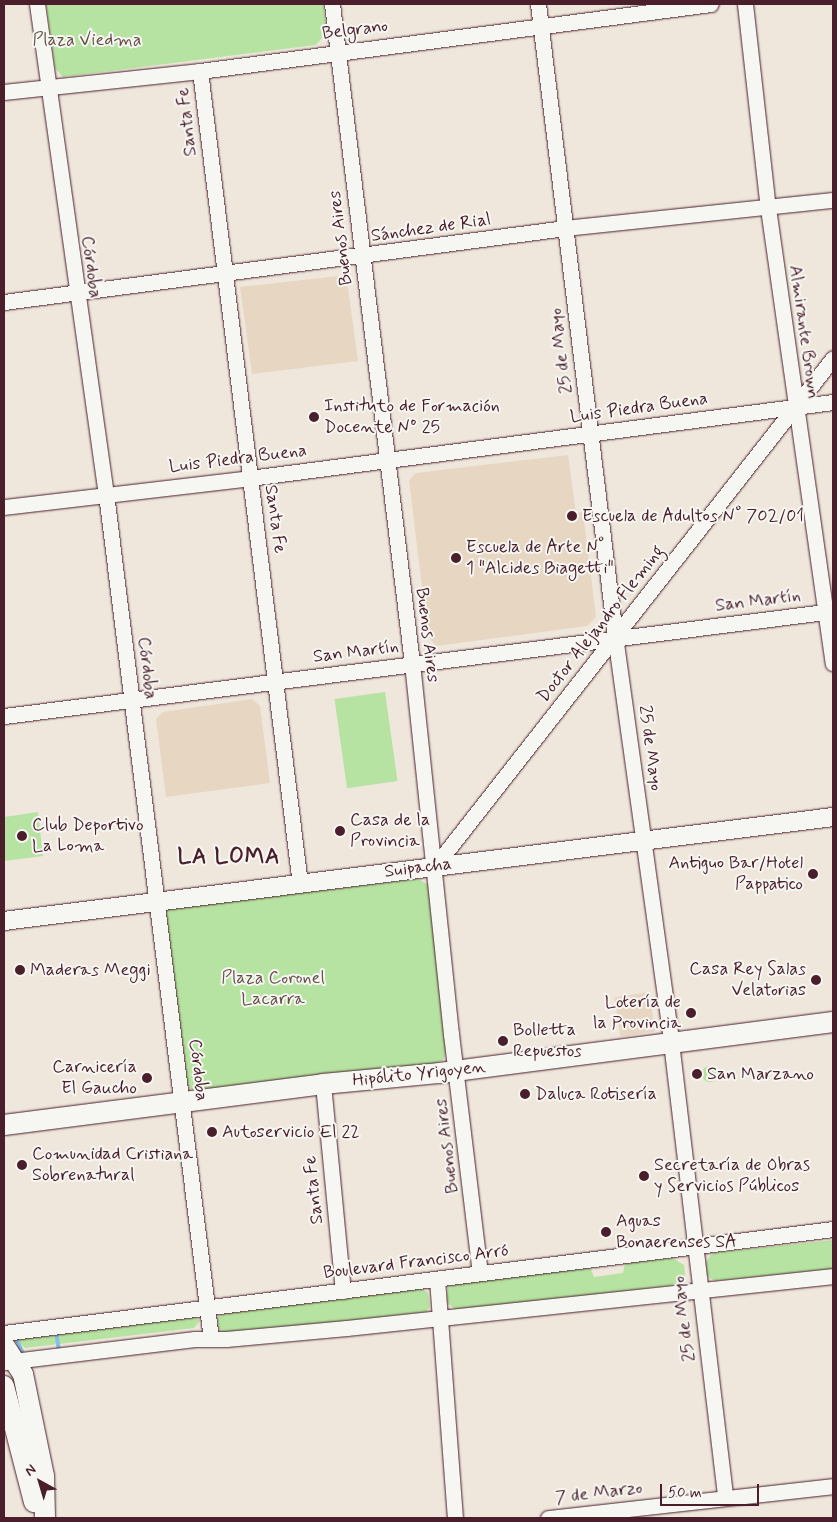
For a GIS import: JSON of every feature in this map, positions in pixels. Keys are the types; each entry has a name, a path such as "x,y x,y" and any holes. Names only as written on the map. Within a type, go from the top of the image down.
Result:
{"main road":[{"name":"Hipólito Yrigoyen","path":"4,1125 323,1084 457,1071 833,1022"},
{"path":"4,1345 10,1361 23,1374 40,1454 45,1518"},
{"path":"4,1386 30,1476 35,1518"}],"street":[{"name":"Córdoba","path":"37,4 76,293 106,494 184,1102 212,1339"},
{"name":"Buenos Aires","path":"332,4 412,663 480,1272"},
{"name":"25 de Mayo","path":"538,4 589,434 671,1042 724,1498"},
{"name":"Belgrano","path":"4,92 200,71 338,51 711,4"},
{"name":"Almirante Brown","path":"745,4 768,208 795,406 830,611 833,663"},
{"name":"Santa Fe","path":"200,71 224,273 277,680 300,884"},
{"name":"Sánchez de Rial","path":"4,302 362,257 565,228 833,200"},
{"name":"Doctor Alejandro Fleming","path":"435,866 833,358"},
{"name":"Luis Piedra Buena","path":"4,507 250,478 833,402"},
{"name":"San Martín","path":"4,716 615,636 830,611"},
{"name":"Suipacha","path":"4,921 833,817"},
{"name":"Santa Fe","path":"323,1084 343,1291"},
{"name":"Boulevard Francisco Arró","path":"4,1333 833,1229"},
{"path":"10,1361 212,1339 442,1318 833,1276"},
{"path":"437,1278 442,1318 455,1518"},
{"name":"7 de Marzo","path":"548,1518 833,1486"}],"shaded area":[{"path":"338,276 348,288 358,361 252,374 240,287"},
{"path":"568,455 576,513 583,512 596,617 587,626 436,646 428,636 409,480 416,473"},
{"path":"252,699 260,706 270,783 166,797 156,719 163,712"},
{"path":"649,992 655,1032 621,1037 614,997"}],"green space":[{"name":"Plaza Viedma","path":"46,4 323,4 327,32 316,45 63,77 55,68"},
{"path":"385,692 398,781 347,788 334,699"},
{"name":"Club Deportivo La Loma","path":"38,812 43,856 4,861 4,817"},
{"name":"Plaza Coronel Lacarra","path":"418,879 429,885 447,1050 444,1059 436,1064 199,1092 190,1089 185,1080 164,917 166,908"},
{"path":"710,1066 718,1074 710,1082 702,1074"},
{"path":"833,1240 833,1269 715,1281 705,1275 704,1265 712,1253"},
{"path":"673,1258 684,1265 685,1275 676,1285 458,1311 446,1302 448,1287 455,1283 590,1267 594,1277 623,1273 625,1263"},
{"path":"419,1286 428,1293 430,1307 426,1312 224,1334 218,1327 217,1318 225,1310"},
{"path":"192,1315 200,1321 194,1328 25,1348 19,1342 21,1338"}],"waterway":[{"path":"56,1330 59,1352"},
{"path":"15,1335 24,1356"}],"place":[{"name":"Instituto de Formación Docente Nº 25","path":"314,417"},
{"name":"Escuela de Adultos N° 702/01","path":"572,516"},
{"name":"Escuela de Arte N° 1 \"Alcides Biagetti\"","path":"456,558"},
{"name":"Casa de la Provincia","path":"340,831"},
{"name":"Club Deportivo La Loma","path":"22,836"},
{"name":"Antiguo Bar/Hotel Pappatico","path":"813,874"},
{"name":"Maderas Meggi","path":"20,970"},
{"name":"Casa Rey Salas Velatorias","path":"816,980"},
{"name":"Lotería de la Provincia","path":"691,1013"},
{"name":"Bolletta Repuestos","path":"503,1041"},
{"name":"San Marzano","path":"697,1074"},
{"name":"Carnicería El Gaucho","path":"147,1078"},
{"name":"Daluca Rotisería","path":"525,1094"},
{"name":"Autoservicio El 22","path":"212,1132"},
{"name":"Comunidad Cristiana Sobrenatural","path":"22,1165"},
{"name":"Secretaría de Obras y Servicios Públicos","path":"644,1176"},
{"name":"Aguas Bonaerenses SA","path":"606,1232"}],"district":[{"name":"LA LOMA","path":"229,858"}]}
